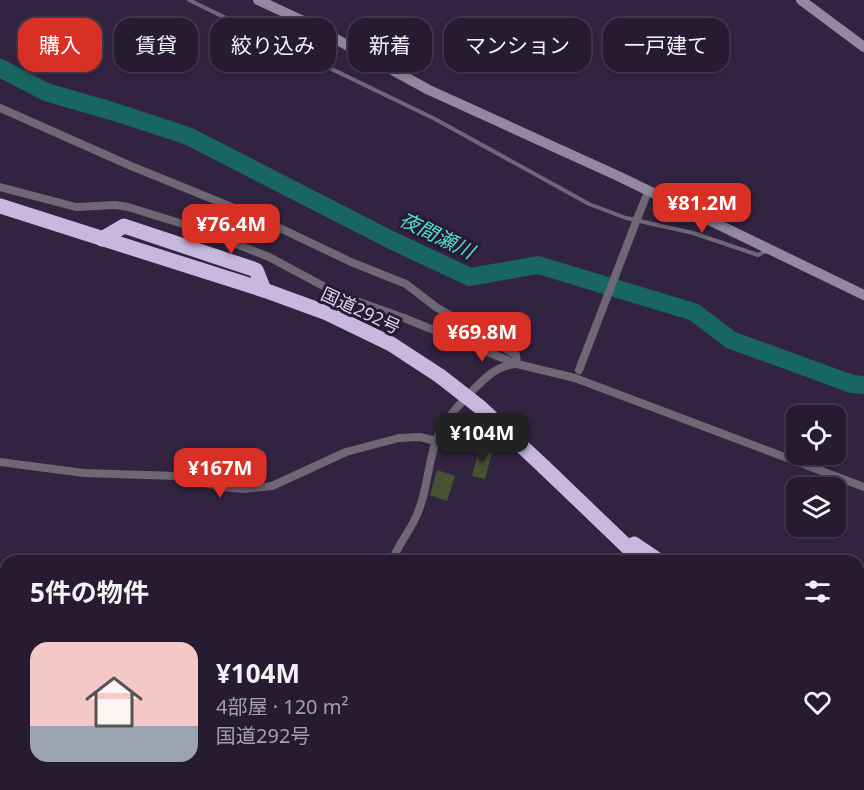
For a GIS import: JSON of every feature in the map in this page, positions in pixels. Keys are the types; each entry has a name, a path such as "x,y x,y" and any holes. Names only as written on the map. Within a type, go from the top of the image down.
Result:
{"highway":[{"name":"国道292号","path":"0,206 264,290 327,313 391,344 440,376 482,408 636,555"},
{"path":"599,520 650,555"}],"street":[{"path":"258,0 301,20 429,90 768,250 861,290"},
{"path":"801,0 864,47"},
{"path":"0,108 130,166 259,218 351,262 406,284 436,306 516,355 517,364"},
{"path":"0,187 76,207 115,205 128,207 196,228 269,257 340,295 415,322 517,364 575,378 864,487"},
{"path":"575,378 648,192"},
{"path":"395,555 414,521 423,496 436,441 447,419 480,384 503,365 517,364"},
{"path":"0,462 84,473 176,476 222,487 244,489 272,486 346,452 399,438 420,437 436,441"}],"lane":[{"path":"189,0 435,119 589,204 626,218 693,233 758,255 768,250"}],"building":[{"path":"479,450 492,453 485,479 472,476"},
{"path":"437,470 455,476 447,501 430,495"}],"waterway":[{"name":"夜間瀬川","path":"0,68 46,92 188,136 391,240 470,277 538,265 694,312 731,340 852,384 864,385"}]}
